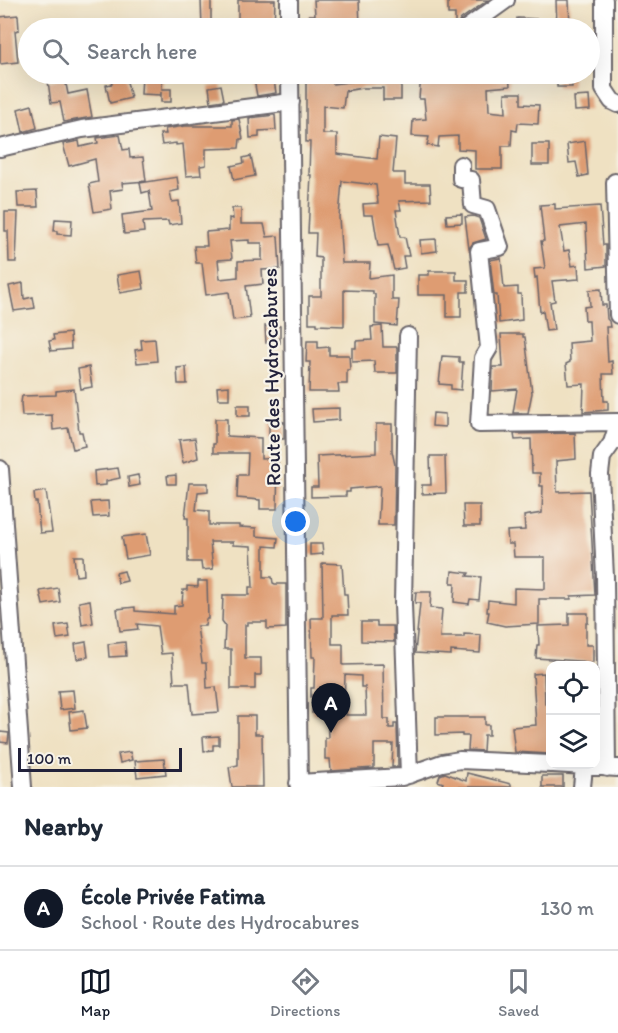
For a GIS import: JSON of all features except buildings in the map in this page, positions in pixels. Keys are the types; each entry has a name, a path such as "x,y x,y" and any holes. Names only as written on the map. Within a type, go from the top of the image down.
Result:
{"street":[{"path":"289,0 289,18"},
{"path":"481,18 506,0"},
{"path":"604,0 603,89 618,104"},
{"name":"Route des Hydrocabures","path":"290,84 298,785"},
{"path":"0,148 82,129 291,102"},
{"path":"461,165 460,179 471,180 473,205 487,209 500,247 479,251 489,348 483,358 479,424 618,423 612,443 602,457 600,474 613,768"},
{"path":"615,182 618,315"},
{"path":"404,780 403,604 408,336"},
{"path":"0,470 23,787"},
{"path":"298,785 404,780 442,763 460,760 546,764"},
{"path":"582,787 584,769"}],"place":[{"name":"École Privée Fatima","path":"331,733"}]}
